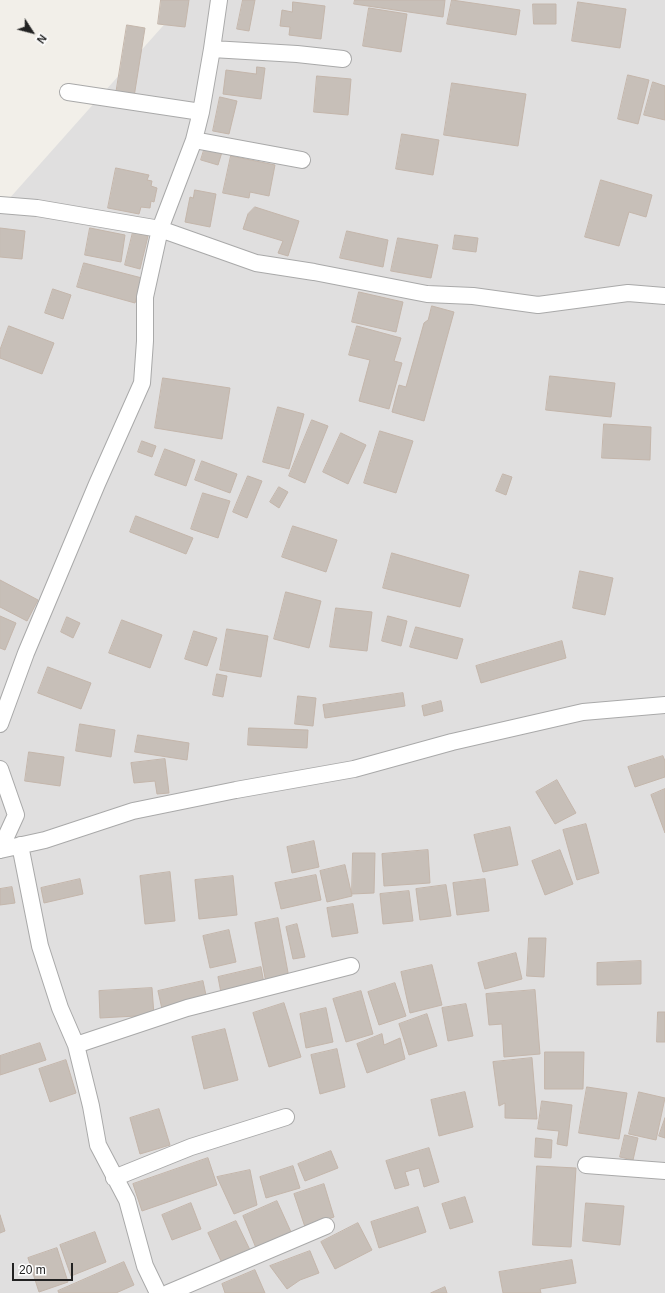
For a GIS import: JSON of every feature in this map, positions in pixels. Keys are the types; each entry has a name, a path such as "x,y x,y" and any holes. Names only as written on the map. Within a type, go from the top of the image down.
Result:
{"street":[{"path":"0,724 26,653 97,484 142,384 146,341 145,297 160,229 194,140 201,112 219,0"},
{"path":"212,49 297,54 344,59"},
{"path":"68,92 201,112"},
{"path":"194,140 302,160"},
{"path":"0,204 37,208 160,229 256,264 314,272 427,294 472,296 538,305 628,293 665,296"},
{"path":"0,850 45,840 133,812 236,790 354,769 452,742 583,712 665,705"},
{"path":"0,770 16,816 0,850"},
{"path":"20,845 40,946 60,1008 76,1045 91,1106 98,1145 114,1178 127,1200 145,1266 158,1293"},
{"path":"76,1045 187,1008 351,966"},
{"path":"114,1178 191,1147 286,1117"},
{"path":"586,1165 665,1171"},
{"path":"168,1293 326,1226"}],"shaded area":[{"path":"186,0 665,0 665,1293 0,1293 0,209"}],"building":[{"path":"161,0 189,0 185,27 158,24"},
{"path":"243,0 255,0 249,31 237,29"},
{"path":"355,0 445,0 443,17 354,4"},
{"path":"452,0 520,10 516,35 447,24"},
{"path":"293,2 325,6 321,39 289,35 290,27 280,26 282,10 292,12"},
{"path":"578,2 626,9 620,48 572,41"},
{"path":"533,4 556,4 556,24 534,24"},
{"path":"369,8 407,14 401,52 363,46"},
{"path":"127,25 145,28 134,97 116,94"},
{"path":"257,67 265,68 261,99 223,94 226,70 256,74"},
{"path":"628,75 649,80 638,124 618,119"},
{"path":"317,76 351,79 348,115 314,112"},
{"path":"653,82 665,86 665,120 644,115"},
{"path":"452,83 526,94 518,146 444,135"},
{"path":"220,97 237,101 229,134 213,131"},
{"path":"402,134 439,140 433,175 396,169"},
{"path":"205,147 222,152 218,165 201,160"},
{"path":"231,156 275,165 269,196 250,192 249,198 223,193"},
{"path":"116,168 149,175 147,180 152,181 151,186 157,188 154,202 151,201 150,208 141,207 139,214 108,208"},
{"path":"601,180 652,195 646,217 629,212 619,246 585,237"},
{"path":"195,190 216,194 210,227 185,222 190,197 193,198"},
{"path":"255,207 299,221 288,256 278,253 283,241 243,229 248,214"},
{"path":"0,228 25,231 22,259 0,257"},
{"path":"90,228 125,235 121,262 85,255"},
{"path":"347,231 388,240 383,267 340,258"},
{"path":"133,232 148,236 140,269 125,265"},
{"path":"455,235 478,238 476,252 453,249"},
{"path":"398,238 438,245 431,278 391,271"},
{"path":"84,263 142,278 135,303 77,287"},
{"path":"53,289 71,295 63,319 45,313"},
{"path":"359,292 403,302 396,332 352,322"},
{"path":"432,306 454,312 424,421 392,412 399,385 406,387 424,323 428,320"},
{"path":"9,326 54,343 42,374 0,358 0,350"},
{"path":"357,326 401,338 394,361 402,363 389,409 359,401 370,360 349,355"},
{"path":"550,376 615,383 611,417 546,410"},
{"path":"163,378 230,388 222,439 155,428"},
{"path":"278,407 304,414 289,469 263,462"},
{"path":"312,420 328,426 305,483 289,476"},
{"path":"604,424 651,427 650,460 602,458"},
{"path":"380,431 413,441 396,493 364,483"},
{"path":"341,433 366,445 348,484 323,472"},
{"path":"142,441 156,446 152,457 138,452"},
{"path":"165,449 195,460 186,486 155,475"},
{"path":"202,461 237,474 230,493 195,480"},
{"path":"503,474 512,477 506,495 496,491"},
{"path":"248,476 262,481 247,518 233,512"},
{"path":"279,487 288,492 279,508 270,502"},
{"path":"203,493 230,501 218,538 191,529"},
{"path":"136,516 193,538 186,554 130,532"},
{"path":"293,526 337,540 326,572 282,557"},
{"path":"392,553 469,575 460,607 383,588"},
{"path":"580,571 613,578 605,615 573,608"},
{"path":"0,580 38,600 27,621 0,607"},
{"path":"286,592 321,601 309,648 274,639"},
{"path":"336,608 372,612 367,651 330,647"},
{"path":"0,616 16,623 5,650 0,648"},
{"path":"388,616 407,621 401,646 382,641"},
{"path":"67,617 80,623 73,638 61,632"},
{"path":"122,620 162,635 150,668 109,653"},
{"path":"416,627 463,639 457,659 410,647"},
{"path":"227,629 268,636 261,677 220,670"},
{"path":"194,631 217,638 207,666 185,659"},
{"path":"562,641 566,658 481,683 476,666"},
{"path":"48,667 91,683 81,709 38,693"},
{"path":"217,674 227,676 223,697 213,695"},
{"path":"403,693 405,706 325,718 323,705"},
{"path":"298,696 316,698 313,726 295,724"},
{"path":"441,701 443,711 424,716 422,706"},
{"path":"80,724 115,730 111,757 76,751"},
{"path":"249,728 308,730 307,748 248,745"},
{"path":"138,735 189,743 187,760 135,752"},
{"path":"29,752 64,757 60,786 25,781"},
{"path":"663,756 665,761 665,777 635,787 628,767"},
{"path":"165,759 169,793 157,794 155,781 134,783 131,763"},
{"path":"557,780 576,813 555,824 536,792"},
{"path":"665,789 665,833 651,795"},
{"path":"586,824 599,873 577,880 563,830"},
{"path":"510,827 518,865 483,872 474,835"},
{"path":"314,841 319,867 292,873 287,847"},
{"path":"428,850 430,883 384,886 382,854"},
{"path":"560,850 573,884 545,895 532,861"},
{"path":"353,853 375,853 374,893 352,894"},
{"path":"345,865 352,896 327,902 320,871"},
{"path":"170,872 175,921 145,924 140,876"},
{"path":"316,875 321,900 281,909 275,883"},
{"path":"233,876 237,915 199,919 195,880"},
{"path":"80,879 83,894 44,903 41,888"},
{"path":"485,879 489,911 457,915 453,883"},
{"path":"446,885 451,916 420,920 416,889"},
{"path":"12,887 15,903 0,905 0,889"},
{"path":"409,891 413,921 383,924 380,894"},
{"path":"353,904 358,933 332,937 327,908"},
{"path":"278,918 289,978 266,983 255,923"},
{"path":"297,924 305,957 293,959 286,927"},
{"path":"229,930 236,962 210,968 203,936"},
{"path":"529,938 546,938 544,977 527,976"},
{"path":"516,953 522,979 485,989 478,963"},
{"path":"641,961 641,984 597,985 597,963"},
{"path":"432,965 442,1005 410,1013 401,972"},
{"path":"261,967 265,989 222,998 218,977"},
{"path":"203,981 207,1000 162,1009 158,991"},
{"path":"395,983 406,1016 379,1025 368,992"},
{"path":"152,988 154,1015 100,1018 99,991"},
{"path":"535,990 540,1054 504,1057 502,1024 489,1025 486,994"},
{"path":"361,991 373,1034 346,1042 333,999"},
{"path":"284,1003 301,1057 269,1067 253,1013"},
{"path":"466,1004 473,1036 448,1041 442,1008"},
{"path":"326,1008 333,1042 306,1048 300,1014"},
{"path":"658,1012 665,1012 665,1042 657,1042"},
{"path":"427,1014 437,1046 409,1055 399,1024"},
{"path":"225,1029 238,1080 204,1089 192,1037"},
{"path":"382,1034 384,1045 400,1038 405,1059 367,1073 357,1044"},
{"path":"40,1043 46,1060 0,1075 0,1056"},
{"path":"337,1049 345,1087 320,1094 311,1055"},
{"path":"545,1052 584,1052 583,1089 545,1089"},
{"path":"532,1058 537,1119 505,1118 505,1103 499,1106 493,1062"},
{"path":"66,1060 76,1093 50,1102 39,1069"},
{"path":"587,1087 627,1093 619,1139 579,1133"},
{"path":"465,1092 473,1127 439,1136 431,1100"},
{"path":"639,1092 665,1098 656,1140 629,1134"},
{"path":"542,1101 572,1105 567,1146 557,1144 559,1131 538,1129"},
{"path":"159,1109 170,1145 140,1154 130,1118"},
{"path":"665,1118 665,1138 659,1136"},
{"path":"625,1135 638,1138 633,1160 620,1157"},
{"path":"536,1138 552,1140 551,1158 535,1157"},
{"path":"429,1148 439,1182 424,1187 419,1168 405,1172 409,1185 395,1189 386,1161"},
{"path":"331,1151 338,1168 305,1181 298,1164"},
{"path":"208,1158 217,1185 142,1211 133,1184"},
{"path":"293,1166 300,1188 266,1198 260,1177"},
{"path":"537,1166 576,1168 571,1247 533,1245"},
{"path":"250,1170 257,1205 234,1214 217,1177"},
{"path":"324,1184 334,1217 305,1227 294,1194"},
{"path":"465,1197 473,1222 450,1229 442,1204"},
{"path":"277,1201 291,1232 256,1248 243,1216"},
{"path":"191,1203 201,1229 172,1240 162,1215"},
{"path":"586,1203 624,1206 620,1245 583,1241"},
{"path":"418,1207 426,1232 379,1248 371,1222"},
{"path":"0,1215 5,1231 0,1233"},
{"path":"236,1221 250,1250 222,1263 208,1233"},
{"path":"358,1223 372,1250 335,1269 321,1242"},
{"path":"95,1232 106,1262 71,1276 60,1245"},
{"path":"57,1248 68,1282 39,1292 28,1258"},
{"path":"310,1251 319,1273 300,1280 287,1289 270,1266"},
{"path":"572,1260 576,1283 540,1289 541,1293 503,1293 499,1272"},
{"path":"124,1262 134,1285 116,1293 59,1293 58,1291"},
{"path":"255,1270 265,1293 225,1293 222,1284"},
{"path":"445,1287 447,1293 431,1293"}]}
